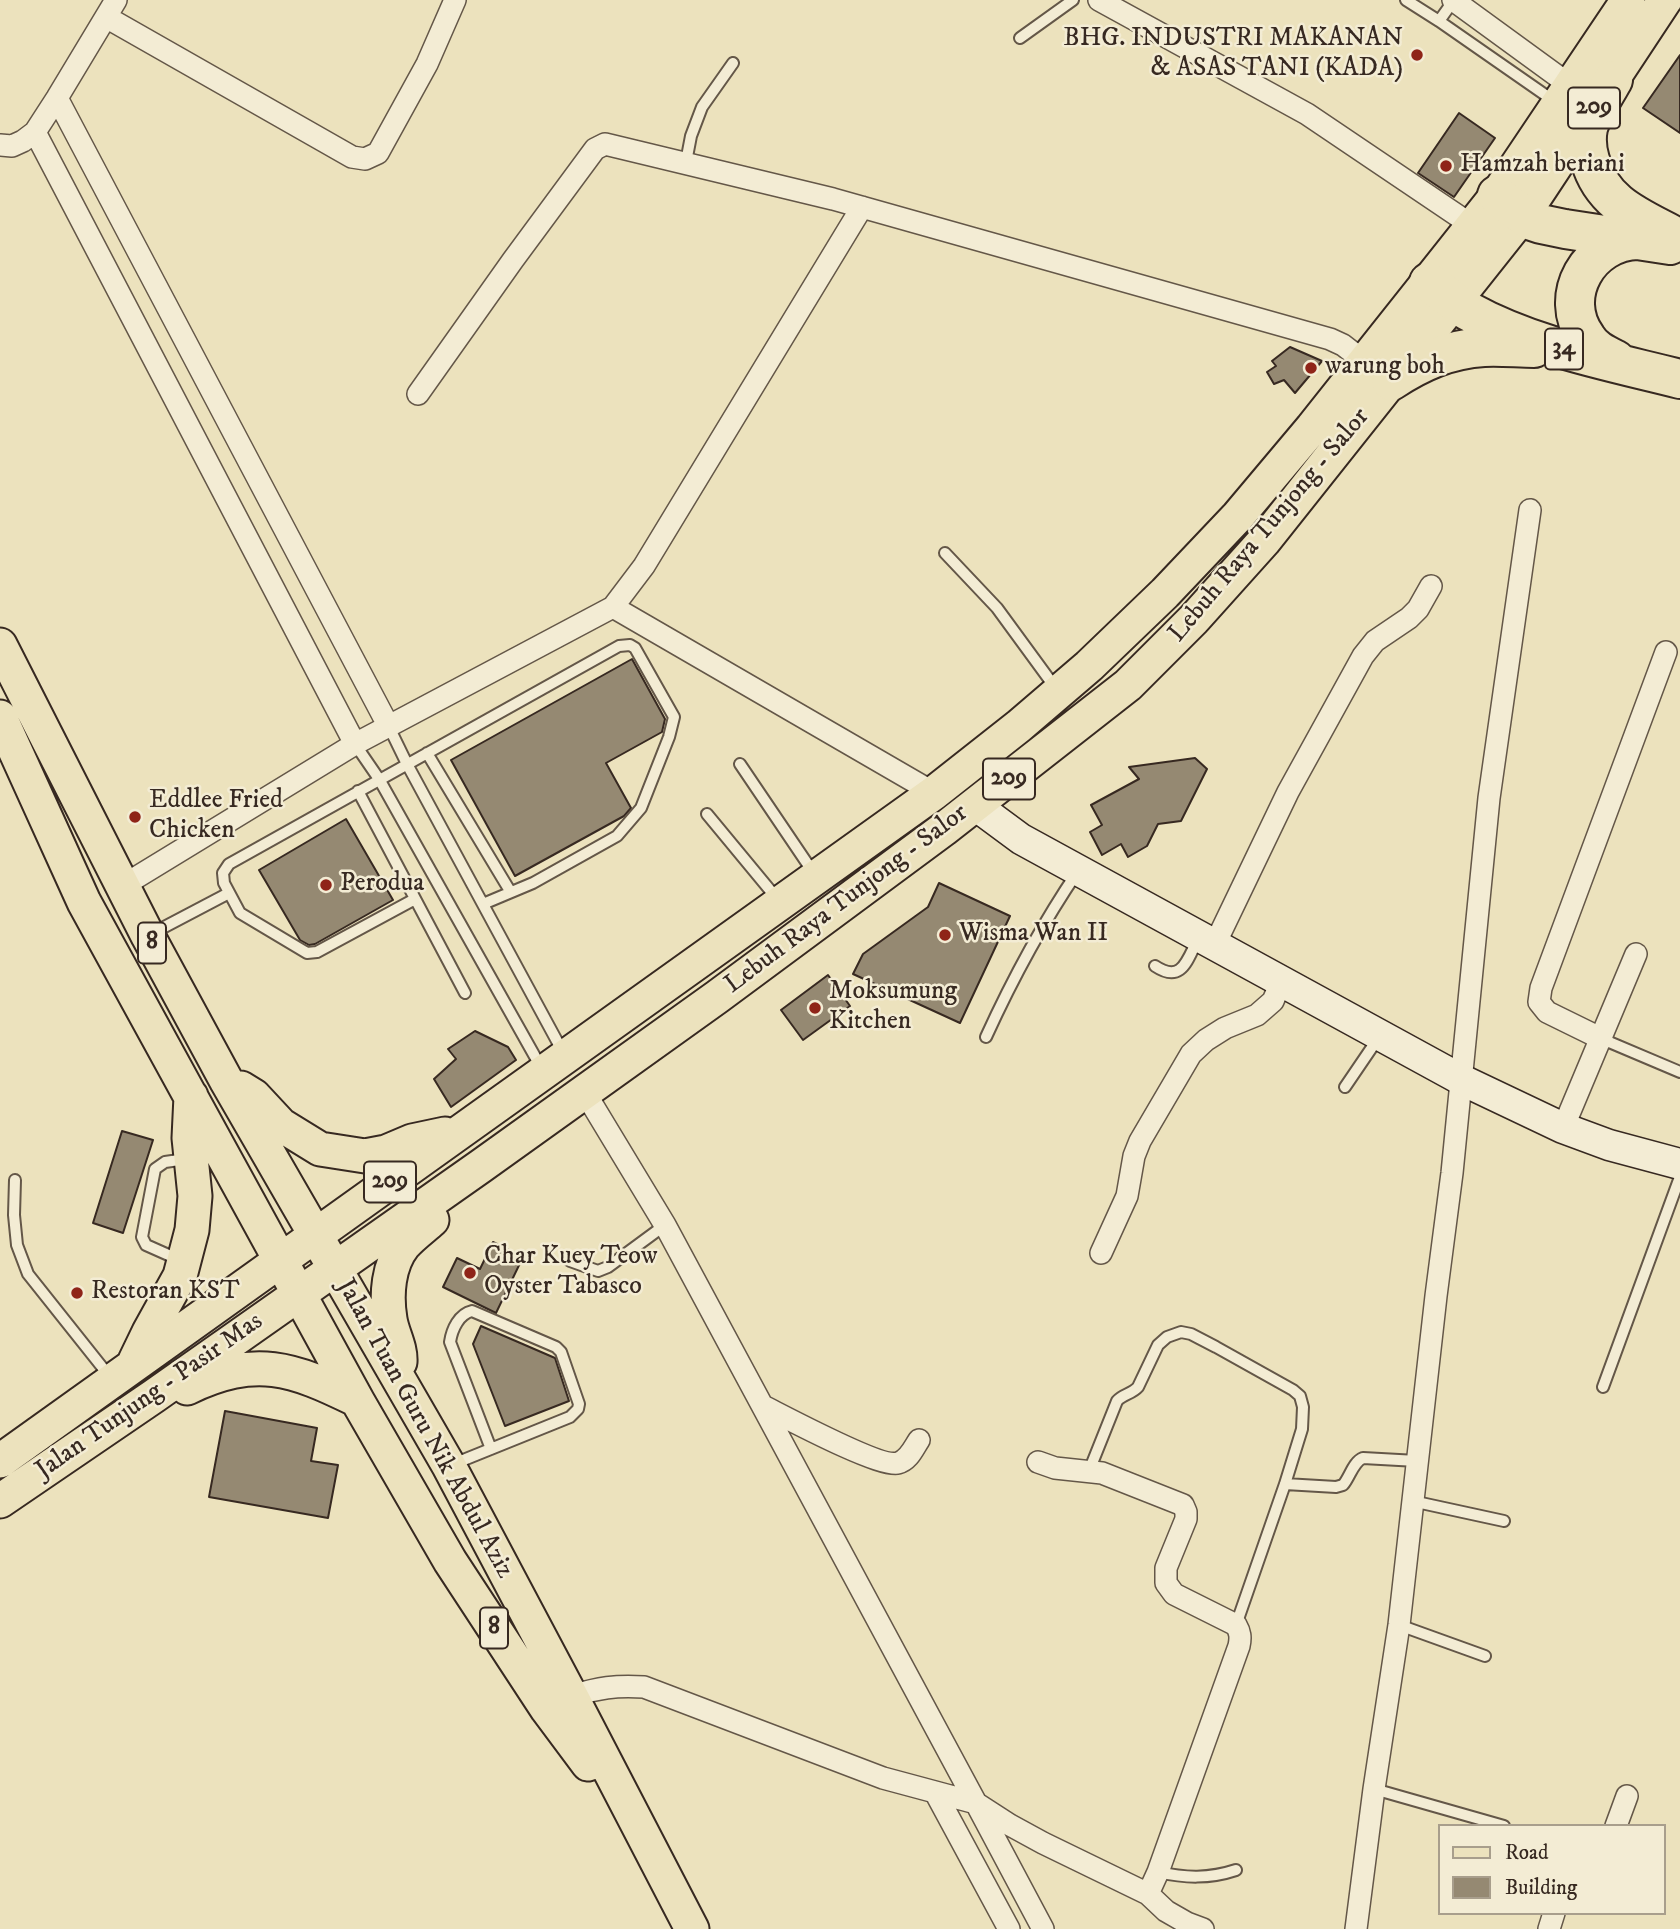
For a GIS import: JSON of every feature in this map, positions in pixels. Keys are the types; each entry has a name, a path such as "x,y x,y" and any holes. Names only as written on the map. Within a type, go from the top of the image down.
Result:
{"highway":[{"path":"1613,80 1588,127 1587,151 1594,172 1604,191 1668,242"},
{"path":"1510,205 1529,220 1553,227 1668,242"},
{"path":"1611,362 1586,337 1576,316 1575,293 1583,270 1599,253 1620,242 1668,242"},
{"name":"34","path":"1442,292 1465,310 1534,340 1680,379"},
{"path":"1378,372 1405,372 1434,357 1484,347 1559,350 1611,362"}],"main road":[{"name":"209","path":"1510,205 1565,94 1628,0"},
{"name":"209","path":"1510,205 1613,80 1665,0"},
{"name":"Lebuh Raya Tunjong - Salor","path":"1442,292 1473,226 1510,205"},
{"name":"Lebuh Raya Tunjong - Salor","path":"300,1293 717,997 975,805 1128,685 1230,581 1264,541 1378,372 1510,205"},
{"name":"Lebuh Raya Tunjong - Salor","path":"281,1260 934,793 1019,726 1165,593 1378,372"},
{"name":"Jalan Tuan Guru Nik Abdul Aziz","path":"0,645 148,936 226,1080 398,1382 449,1466 647,1844"},
{"name":"Jalan Tuan Guru Nik Abdul Aziz","path":"0,718 84,902 357,1400 450,1561 547,1709 647,1844"},
{"path":"975,805 1021,839 1462,1080 1563,1128 1609,1145 1680,1164"},
{"path":"226,1080 254,1096 281,1125 320,1149 365,1156 386,1152 412,1141 464,1129"},
{"path":"122,1373 149,1332 180,1276 192,1230 195,1196 189,1138 191,1096"},
{"path":"398,1382 400,1353 390,1321 388,1290 397,1255 405,1244 443,1211 481,1166"},
{"name":"Jalan Tunjung - Pasir Mas","path":"0,1461 281,1260"},
{"name":"Jalan Tunjung - Pasir Mas","path":"0,1501 300,1293"},
{"path":"154,1396 184,1389 211,1376 239,1369 261,1368 295,1373 324,1383 357,1400"},
{"name":"8","path":"647,1844 692,1929"}],"street":[{"path":"0,145 12,146 34,132 111,8 352,157 365,159 378,153 426,64 455,0"},
{"path":"1099,0 1307,114 1473,226"},
{"path":"1453,0 1565,94"},
{"path":"57,97 389,727"},
{"path":"34,132 355,744"},
{"path":"418,394 513,260 600,146 610,144 862,207 1330,339 1343,345 1378,372"},
{"path":"124,885 355,744 613,607 644,566 862,207"},
{"path":"1356,1929 1399,1625 1416,1461 1452,1173 1489,798 1530,510"},
{"path":"1207,940 1363,656 1376,641 1418,609 1432,586"},
{"path":"613,607 934,793"},
{"path":"1602,1039 1548,1012 1539,1002 1541,988 1667,652"},
{"path":"1563,1128 1636,954"},
{"path":"1101,1253 1127,1196 1134,1156 1140,1141 1191,1054 1225,1028 1257,1015 1273,1001 1281,982"},
{"path":"584,1091 664,1225 763,1406 955,1797 1009,1929"},
{"path":"763,1406 884,1462 897,1463 909,1456 919,1440"},
{"path":"1038,1462 1055,1468 1102,1473 1183,1505 1186,1519 1166,1568 1166,1583 1174,1594 1236,1625 1241,1637 1148,1894"},
{"path":"571,1696 618,1685 644,1687 883,1778 955,1797 1148,1894 1166,1910 1203,1929"},
{"path":"1617,1824 1627,1796"},
{"path":"955,1797 1043,1929"}],"lane":[{"path":"1020,38 1073,0"},
{"path":"1406,0 1565,94"},
{"path":"1439,21 1453,0"},
{"path":"686,162 691,136 702,107 733,64"},
{"path":"945,553 997,608 1059,692"},
{"path":"415,899 312,953 303,951 237,910 222,878 229,864 619,646 630,645 638,652 674,717 669,737 641,808 617,836 533,883 483,904"},
{"path":"389,727 483,904 555,1064"},
{"path":"355,744 555,1064"},
{"path":"427,753 510,891"},
{"path":"740,764 817,877"},
{"path":"358,791 465,993"},
{"path":"707,814 780,903"},
{"path":"986,1037 1057,901 1078,871"},
{"path":"148,936 229,893"},
{"path":"1155,966 1172,974 1207,940"},
{"path":"1345,1087 1380,1036"},
{"path":"1602,1039 1680,1072"},
{"path":"184,1262 146,1245 142,1232 155,1169 164,1162 192,1158"},
{"path":"1603,1387 1680,1177"},
{"path":"15,1180 14,1215 18,1245 28,1274 122,1373"},
{"path":"570,1261 598,1271 608,1267 664,1225"},
{"path":"449,1466 491,1449 570,1417 579,1404 561,1352 556,1347 472,1311 459,1319 450,1342 491,1449"},
{"path":"1089,1471 1117,1401 1121,1395 1138,1387 1158,1345 1167,1337 1181,1332 1191,1334 1216,1347 1300,1396 1303,1407 1302,1429 1286,1484 1236,1625"},
{"path":"1286,1484 1336,1487 1343,1485 1355,1465 1363,1458 1416,1461"},
{"path":"1412,1501 1504,1521"},
{"path":"1399,1625 1485,1656"},
{"path":"1374,1788 1497,1824"},
{"path":"1157,1872 1199,1877 1217,1876 1236,1870"}],"building":[{"path":"1680,55 1680,133 1643,108"},
{"path":"1459,113 1495,138 1454,197 1418,173"},
{"path":"1290,347 1322,361 1295,393 1284,380 1274,384 1267,372 1276,366 1272,361"},
{"path":"632,659 665,719 662,732 606,763 631,808 624,816 515,876 451,760"},
{"path":"1195,758 1207,769 1181,821 1158,824 1147,846 1128,857 1121,844 1102,855 1090,832 1102,825 1091,805 1139,779 1129,767"},
{"name":"Perodua","path":"346,819 393,900 309,945 300,940 259,870"},
{"name":"Wisma Wan II","path":"939,883 1010,916 960,1023 853,974 863,954 928,907"},
{"name":"Moksumung Kitchen","path":"828,975 850,1006 803,1040 781,1010"},
{"path":"475,1031 508,1047 516,1060 451,1107 434,1079 456,1059 448,1049"},
{"path":"122,1131 153,1140 123,1233 93,1223"},
{"path":"493,1242 523,1257 496,1313 443,1287 457,1258 480,1269"},
{"path":"481,1326 555,1358 569,1401 505,1426 473,1344"},
{"path":"225,1411 317,1428 311,1461 338,1465 328,1518 209,1497"}],"place":[{"name":"BHG. INDUSTRI MAKANAN & ASAS TANI (KADA)","path":"1417,55"},
{"name":"Hamzah beriani","path":"1446,166"},
{"name":"warung boh","path":"1311,368"},
{"name":"Eddlee Fried Chicken","path":"135,817"},
{"name":"Perodua","path":"326,885"},
{"name":"Wisma Wan II","path":"945,935"},
{"name":"Moksumung Kitchen","path":"815,1008"},
{"name":"Char Kuey Teow Oyster Tabasco","path":"470,1273"},
{"name":"Restoran KST","path":"77,1293"}]}
